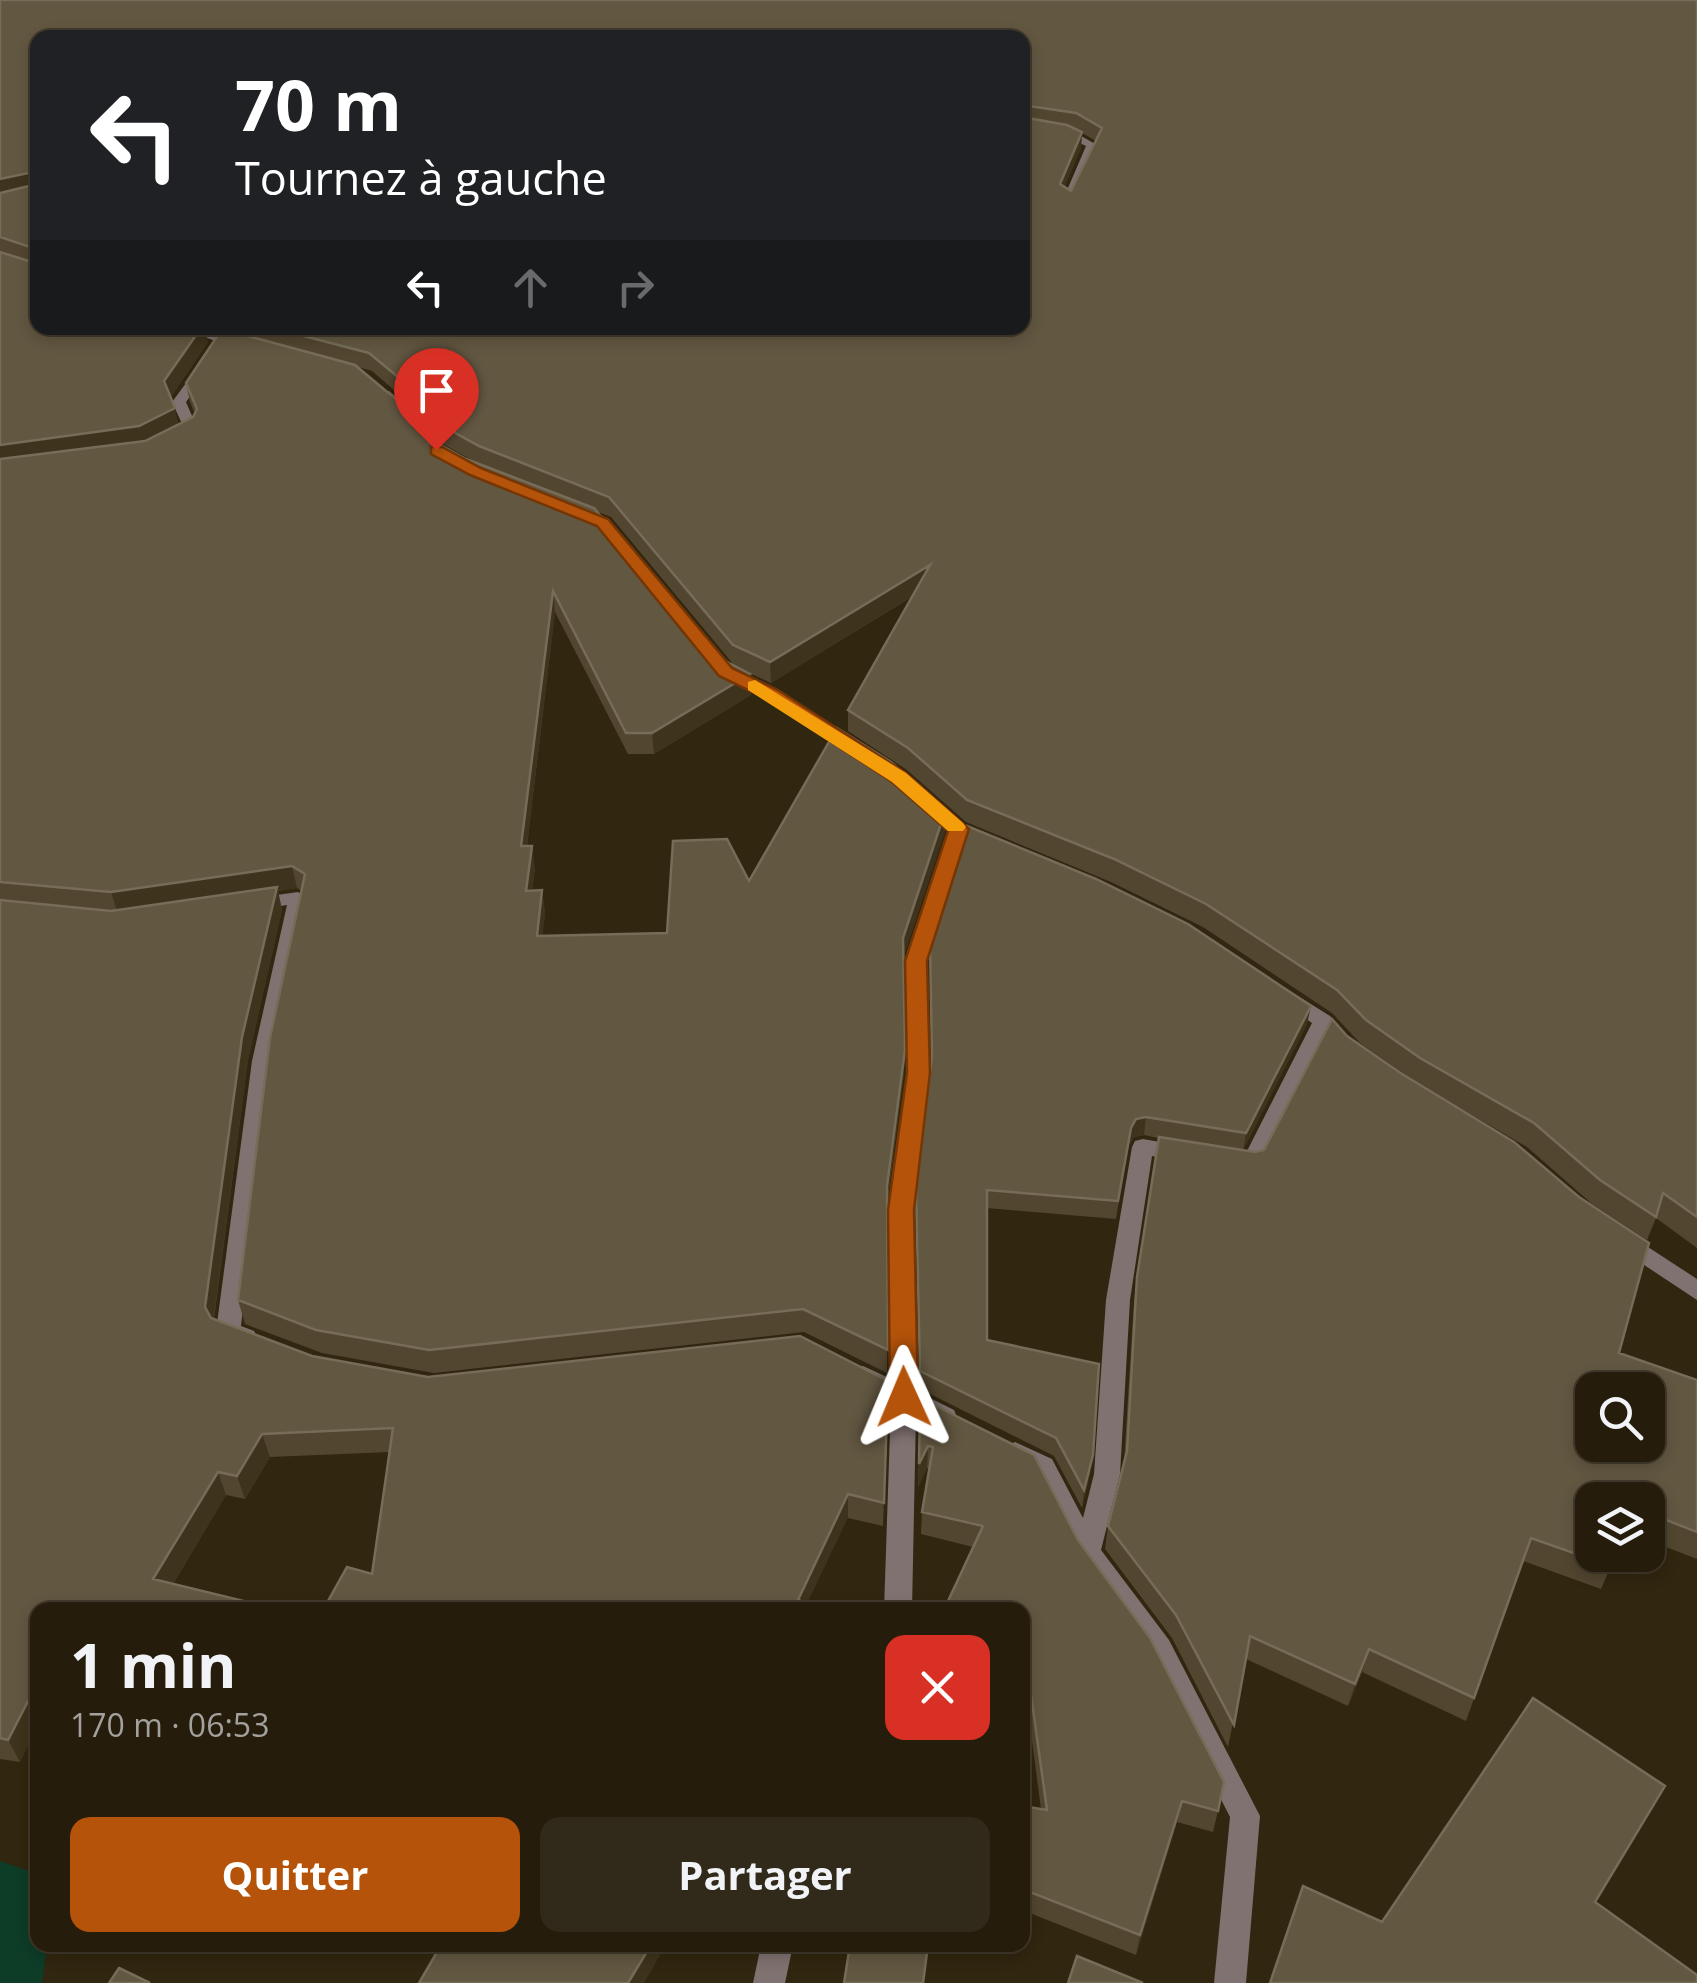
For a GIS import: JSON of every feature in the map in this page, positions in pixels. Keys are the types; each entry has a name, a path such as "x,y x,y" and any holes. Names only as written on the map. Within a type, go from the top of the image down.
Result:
{"street":[{"path":"1030,127 1070,134 1090,143 1067,202"},
{"path":"205,335 256,350"},
{"path":"162,445 190,430 179,402 220,340"},
{"path":"365,378 410,416 414,427 436,450"},
{"path":"715,659 726,672 772,694 868,758"},
{"path":"914,790 958,829 1012,852"},
{"path":"898,1602 904,1397 901,1210 918,1073 916,961 958,829"},
{"path":"226,908 298,898 262,1061 228,1331 264,1345"},
{"path":"1275,988 1323,1020 1364,1060"},
{"path":"1088,1552 1107,1474 1118,1300 1142,1148 1251,1164 1323,1020"},
{"path":"1610,1231 1697,1291"},
{"path":"837,1363 1043,1467 1088,1552 1159,1648 1245,1816 1230,1983"},
{"path":"769,1983 776,1952"}],"green space":[{"path":"0,1861 30,1872 30,1952 46,1952 42,1983 0,1983"}],"building":[{"path":"0,0 1697,0 1697,1217 1663,1193 1656,1217 1600,1180 1534,1123 1420,1058 1366,1020 1337,990 1206,904 1114,859 967,800 908,748 848,710 930,565 770,662 733,645 609,497 479,446 441,425 420,405 415,391 369,353 300,335 1030,335 1030,118 1082,132 1060,184 1071,191 1102,128 1076,113 1030,106 1030,30 30,30 30,173 0,179"},
{"path":"30,186 30,247 0,237 0,193"},
{"path":"0,252 30,261 30,335 196,335 164,381 175,408 139,426 0,445"},
{"path":"218,335 244,335 355,365 398,401 403,413 426,437 466,459 594,508 716,656 750,674 652,733 626,733 553,591 521,846 532,846 526,891 542,890 537,936 667,933 673,841 727,839 749,881 837,728 891,762 946,809 903,938 905,1050 887,1186 888,1350 803,1309 429,1350 316,1330 238,1300 270,1038 305,874 292,866 111,892 0,882 0,459 145,441 193,417 197,409 186,383"},
{"path":"967,826 1096,879 1188,924 1311,1006 1246,1133 1146,1117 1136,1119 1118,1201 987,1190 987,1340 1099,1364 1093,1455 1084,1490 1056,1438 920,1371 916,1191 932,1056 930,944"},
{"path":"277,887 242,1037 205,1307 211,1318 312,1356 428,1377 800,1336 888,1381 884,1503 848,1494 798,1600 804,1602 327,1602 347,1567 372,1574 393,1428 262,1434 237,1476 218,1472 153,1579 248,1602 30,1602 30,1697 8,1740 0,1738 0,900 111,911"},
{"path":"1332,1019 1347,1036 1514,1142 1579,1197 1649,1243 1619,1353 1697,1380 1697,1532 1665,1520 1665,1482 1575,1482 1575,1553 1531,1538 1474,1698 1369,1649 1355,1684 1250,1636 1234,1725 1176,1615 1108,1526 1127,1451 1137,1277 1159,1137 1255,1152 1264,1150"},
{"path":"920,1398 1034,1455 1078,1540 1150,1638 1224,1782 1218,1811 1182,1801 1140,1935 1030,1892 1030,1807 1047,1810 1030,1688 1030,1602 948,1601 983,1526 922,1512 933,1447 928,1446 919,1464"},
{"path":"1533,1698 1665,1786 1595,1902 1697,1975 1697,1983 1270,1983 1303,1886 1382,1922"},
{"path":"437,1952 647,1952 628,1983 419,1983"},
{"path":"849,1952 927,1952 923,1983 844,1983"},
{"path":"1077,1956 1143,1983 1068,1983"},
{"path":"119,1968 150,1983 109,1983"}],"slow traffic":[{"path":"755,686 899,778 956,827"}],"route":[{"path":"436,450 476,472 602,522 726,672 772,694 899,778 958,829 916,961 918,1073 901,1210 904,1397"}]}
